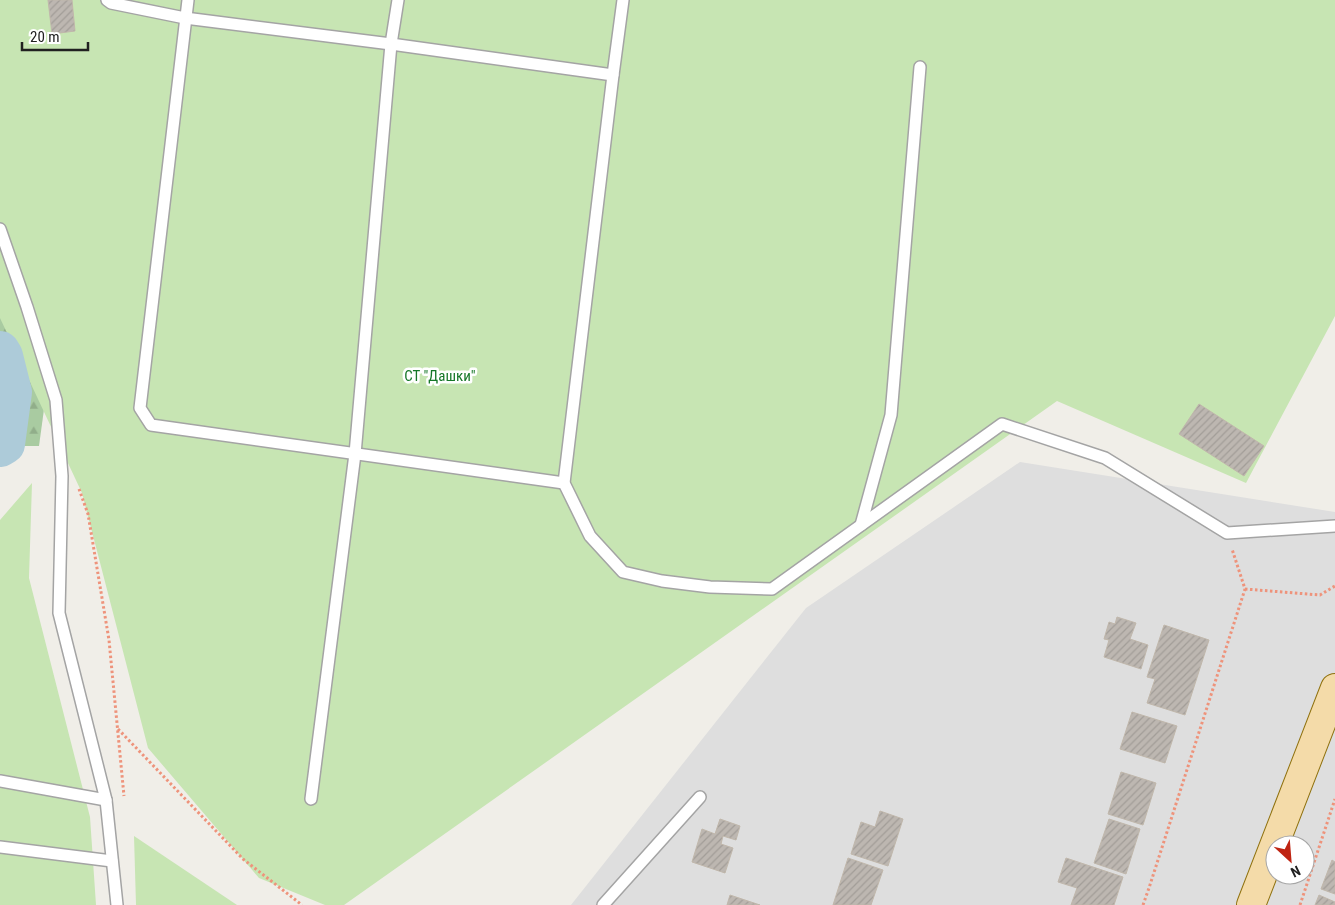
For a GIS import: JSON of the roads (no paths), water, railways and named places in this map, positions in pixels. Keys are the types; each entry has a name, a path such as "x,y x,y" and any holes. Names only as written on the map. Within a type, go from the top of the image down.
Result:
{"main road":[{"path":"1251,905 1335,688"}],"lane":[{"path":"107,0 111,3 186,18 613,75"},
{"path":"188,0 140,408 152,425 564,483"},
{"path":"311,799 355,454 391,44 398,0"},
{"path":"623,0 564,483 590,536 622,572 662,582 710,588 772,589 1002,424 1105,458 1227,533 1335,526"},
{"path":"861,526 891,415 920,67"},
{"path":"0,229 28,307 56,400 62,476 59,613 106,800 116,905"},
{"path":"0,781 106,800"},
{"path":"603,905 700,797"},
{"path":"0,848 112,861"}],"waterway":[{"path":"0,351 12,392 5,444 0,447"}],"park label":[{"name":"СТ \"Дашки\"","path":"440,376"}]}
